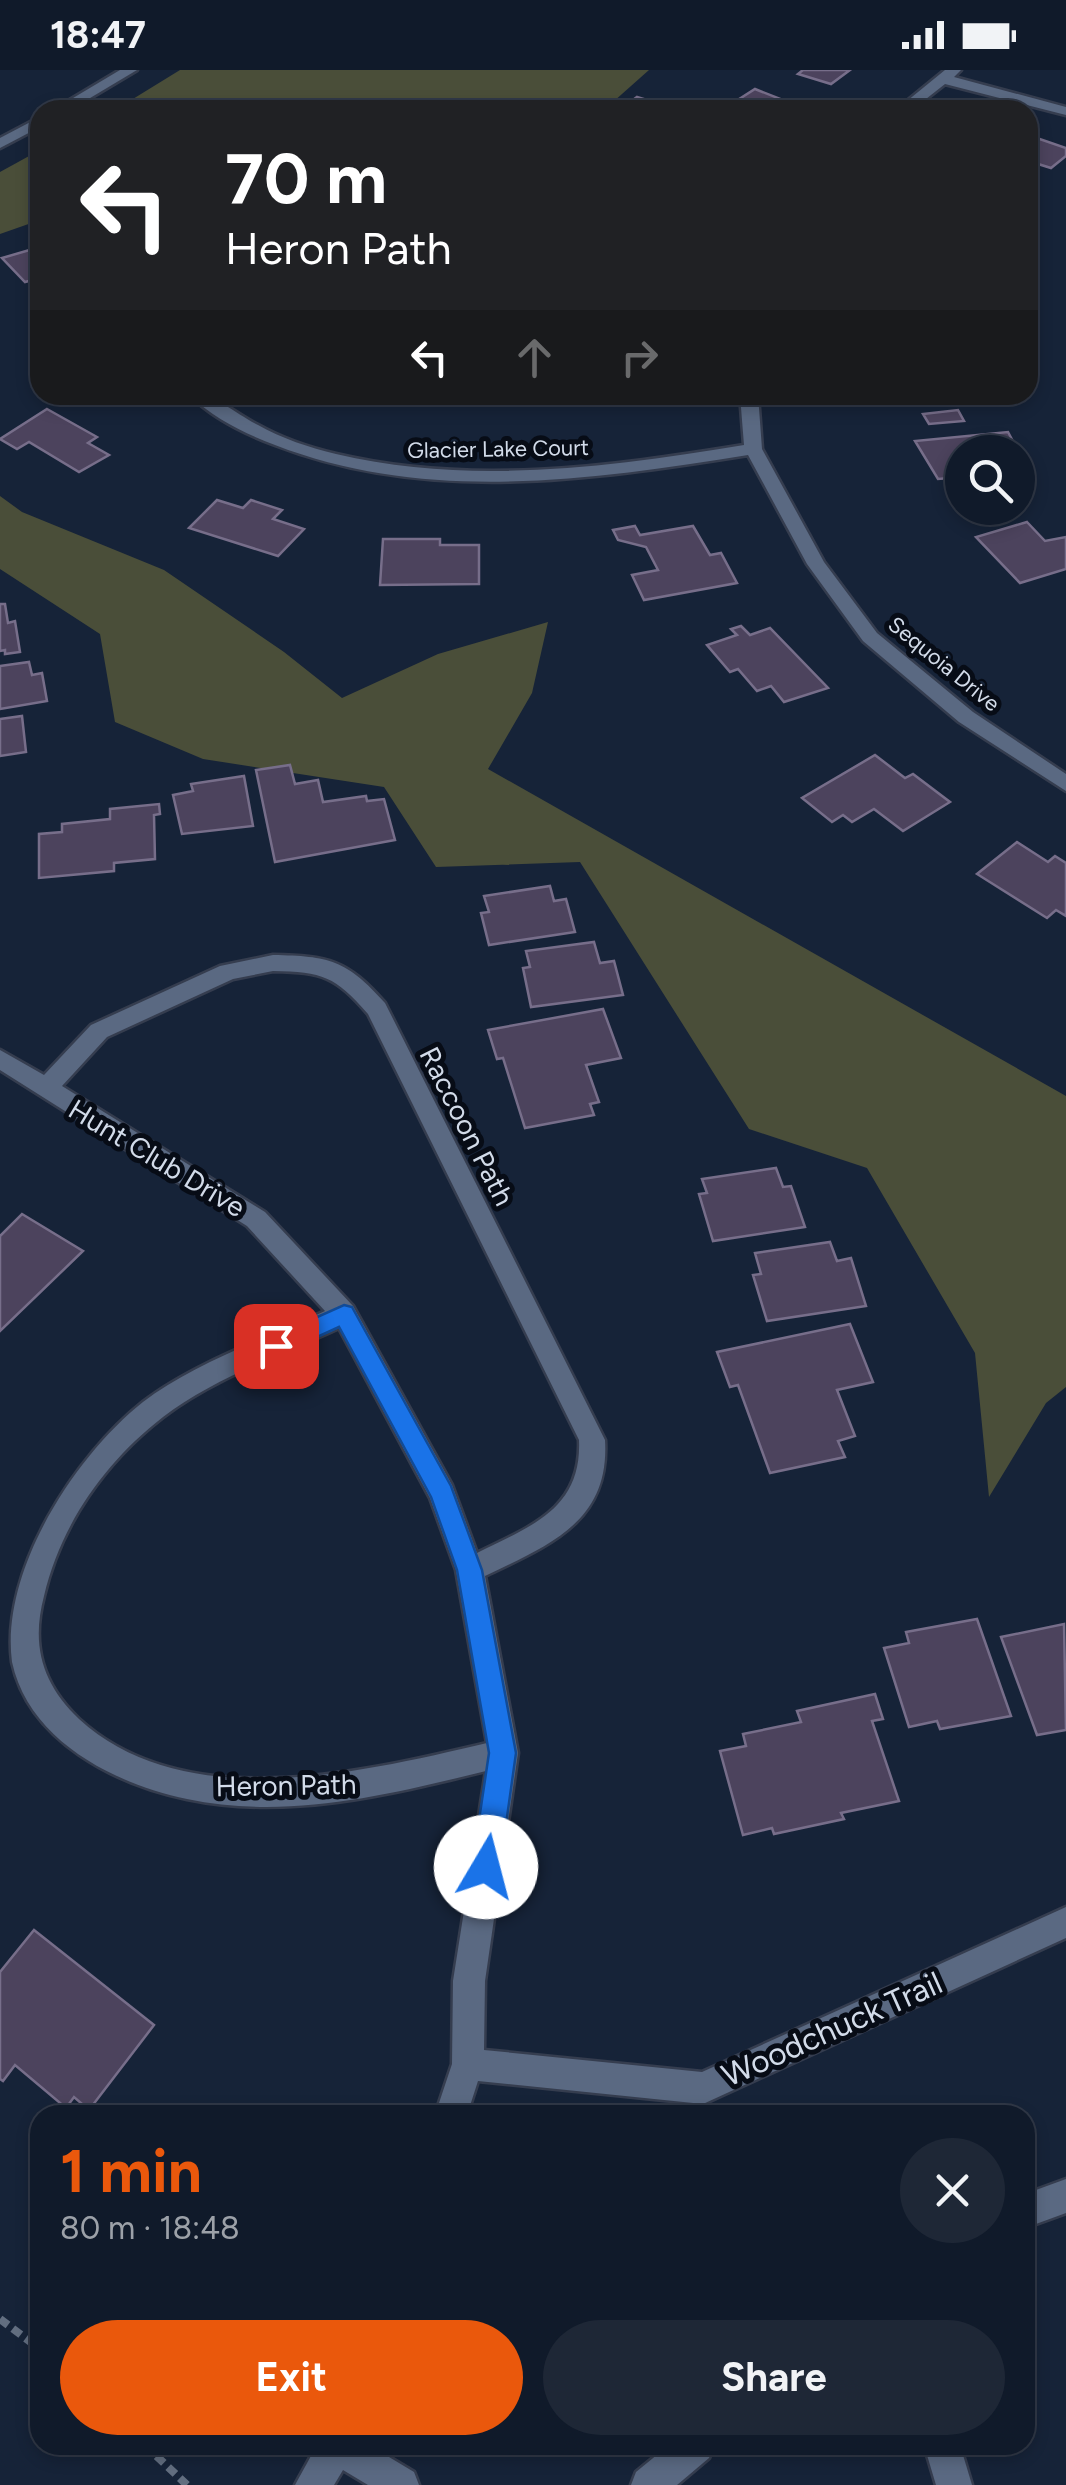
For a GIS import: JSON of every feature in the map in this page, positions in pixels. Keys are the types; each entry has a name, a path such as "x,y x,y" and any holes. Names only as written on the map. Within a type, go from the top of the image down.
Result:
{"street":[{"path":"78,100 130,70"},
{"path":"916,100 949,74 1031,100"},
{"path":"1038,102 1066,111"},
{"path":"0,144 30,127"},
{"name":"Glacier Lake Court","path":"214,405 256,432 329,458 398,474 540,476 664,464 754,449"},
{"name":"Sequoia Drive","path":"749,405 754,449 816,564 870,637 966,717 1066,784"},
{"name":"Raccoon Path","path":"45,1090 100,1032 228,972 300,961 324,966 356,984 377,1009 592,1440 596,1459 593,1478 574,1510 554,1526 470,1570"},
{"name":"Hunt Club Drive","path":"0,1059 256,1219 344,1314 442,1494 470,1570 502,1753 469,1981 468,2064 454,2105"},
{"name":"Heron Path","path":"344,1314 180,1391 123,1435 50,1530 37,1561 22,1634 30,1676 48,1705 80,1738 129,1768 188,1785 239,1792 344,1790 502,1753"},
{"name":"Woodchuck Trail","path":"468,2064 702,2088 1066,1922"},
{"path":"1035,2207 1066,2196"},
{"path":"314,2485 332,2455"},
{"path":"353,2455 402,2485"},
{"path":"649,2485 684,2455"},
{"path":"945,2455 954,2485"}],"path":[{"path":"0,2319 30,2342"},
{"path":"155,2455 187,2485"}],"green space":[{"path":"180,70 649,70 615,100 131,100"},
{"path":"30,156 30,224 0,234 0,172"},
{"path":"0,496 22,512 164,570 284,652 342,698 438,654 548,622 532,693 488,769 1066,1096 1066,1387 1046,1403 989,1497 975,1353 867,1168 749,1129 580,862 436,867 384,787 203,759 115,722 100,634 0,569"}],"building":[{"path":"803,70 850,70 831,84 798,74"},
{"path":"755,89 783,100 738,100"},
{"path":"1038,138 1066,148 1066,156 1051,168 1038,164"},
{"path":"30,250 30,281 25,282 2,258"},
{"path":"47,409 97,437 88,443 109,455 79,472 29,442 17,449 0,439"},
{"path":"958,410 964,421 929,424 923,414"},
{"path":"945,438 945,478 938,479 915,441"},
{"path":"217,500 243,508 251,500 282,510 273,519 304,529 278,556 189,528"},
{"path":"1030,525 1045,541 1066,537 1066,569 1020,583 976,537"},
{"path":"635,526 640,535 693,526 710,555 721,553 737,583 644,600 632,575 658,570 646,547 618,540 613,530"},
{"path":"383,539 440,539 440,545 479,545 479,584 380,585"},
{"path":"0,604 5,604 8,623 15,621 20,652 0,651"},
{"path":"741,626 750,635 770,628 828,688 784,702 771,686 757,691 738,669 730,672 707,645 737,635 731,629"},
{"path":"29,662 32,675 42,673 47,701 0,709 0,666"},
{"path":"22,716 26,752 0,756 0,719"},
{"path":"875,755 905,778 913,774 950,802 903,831 874,809 852,822 843,815 832,822 802,798"},
{"path":"290,765 295,784 318,780 323,802 366,796 367,801 384,799 395,840 275,862 256,770"},
{"path":"244,776 253,826 182,834 173,795 193,791 191,784"},
{"path":"159,804 160,814 154,815 155,859 114,863 114,871 39,878 39,834 62,832 62,824 110,819 110,809"},
{"path":"1017,842 1048,862 1055,856 1066,863 1066,916 1056,910 1047,918 977,874"},
{"path":"550,886 554,901 566,899 575,932 489,945 481,913 489,912 484,896"},
{"path":"594,942 600,963 614,961 623,995 531,1007 523,968 530,967 526,951"},
{"path":"603,1009 621,1058 586,1065 599,1102 590,1104 594,1115 525,1128 503,1058 497,1059 488,1030"},
{"path":"776,1168 783,1187 791,1186 805,1227 713,1241 699,1194 707,1193 702,1179"},
{"path":"22,1214 83,1251 0,1331 0,1236"},
{"path":"830,1242 837,1261 851,1258 866,1306 767,1321 753,1275 761,1274 755,1253"},
{"path":"850,1324 873,1382 837,1390 855,1436 838,1441 845,1457 770,1473 738,1385 730,1387 717,1352"},
{"path":"977,1619 1011,1716 940,1729 937,1721 909,1727 884,1648 909,1643 906,1632"},
{"path":"1064,1624 1066,1730 1037,1735 1001,1637"},
{"path":"875,1694 883,1719 872,1721 899,1801 841,1813 844,1819 774,1834 772,1828 743,1835 720,1751 746,1746 743,1734 801,1722 797,1711"},
{"path":"34,1930 154,2025 93,2105 83,2105 74,2097 68,2105 62,2105 15,2065 3,2081 0,2079 0,1972"}],"route":[{"path":"276,1346 344,1314 442,1494 470,1570 502,1753 486,1867"}]}
